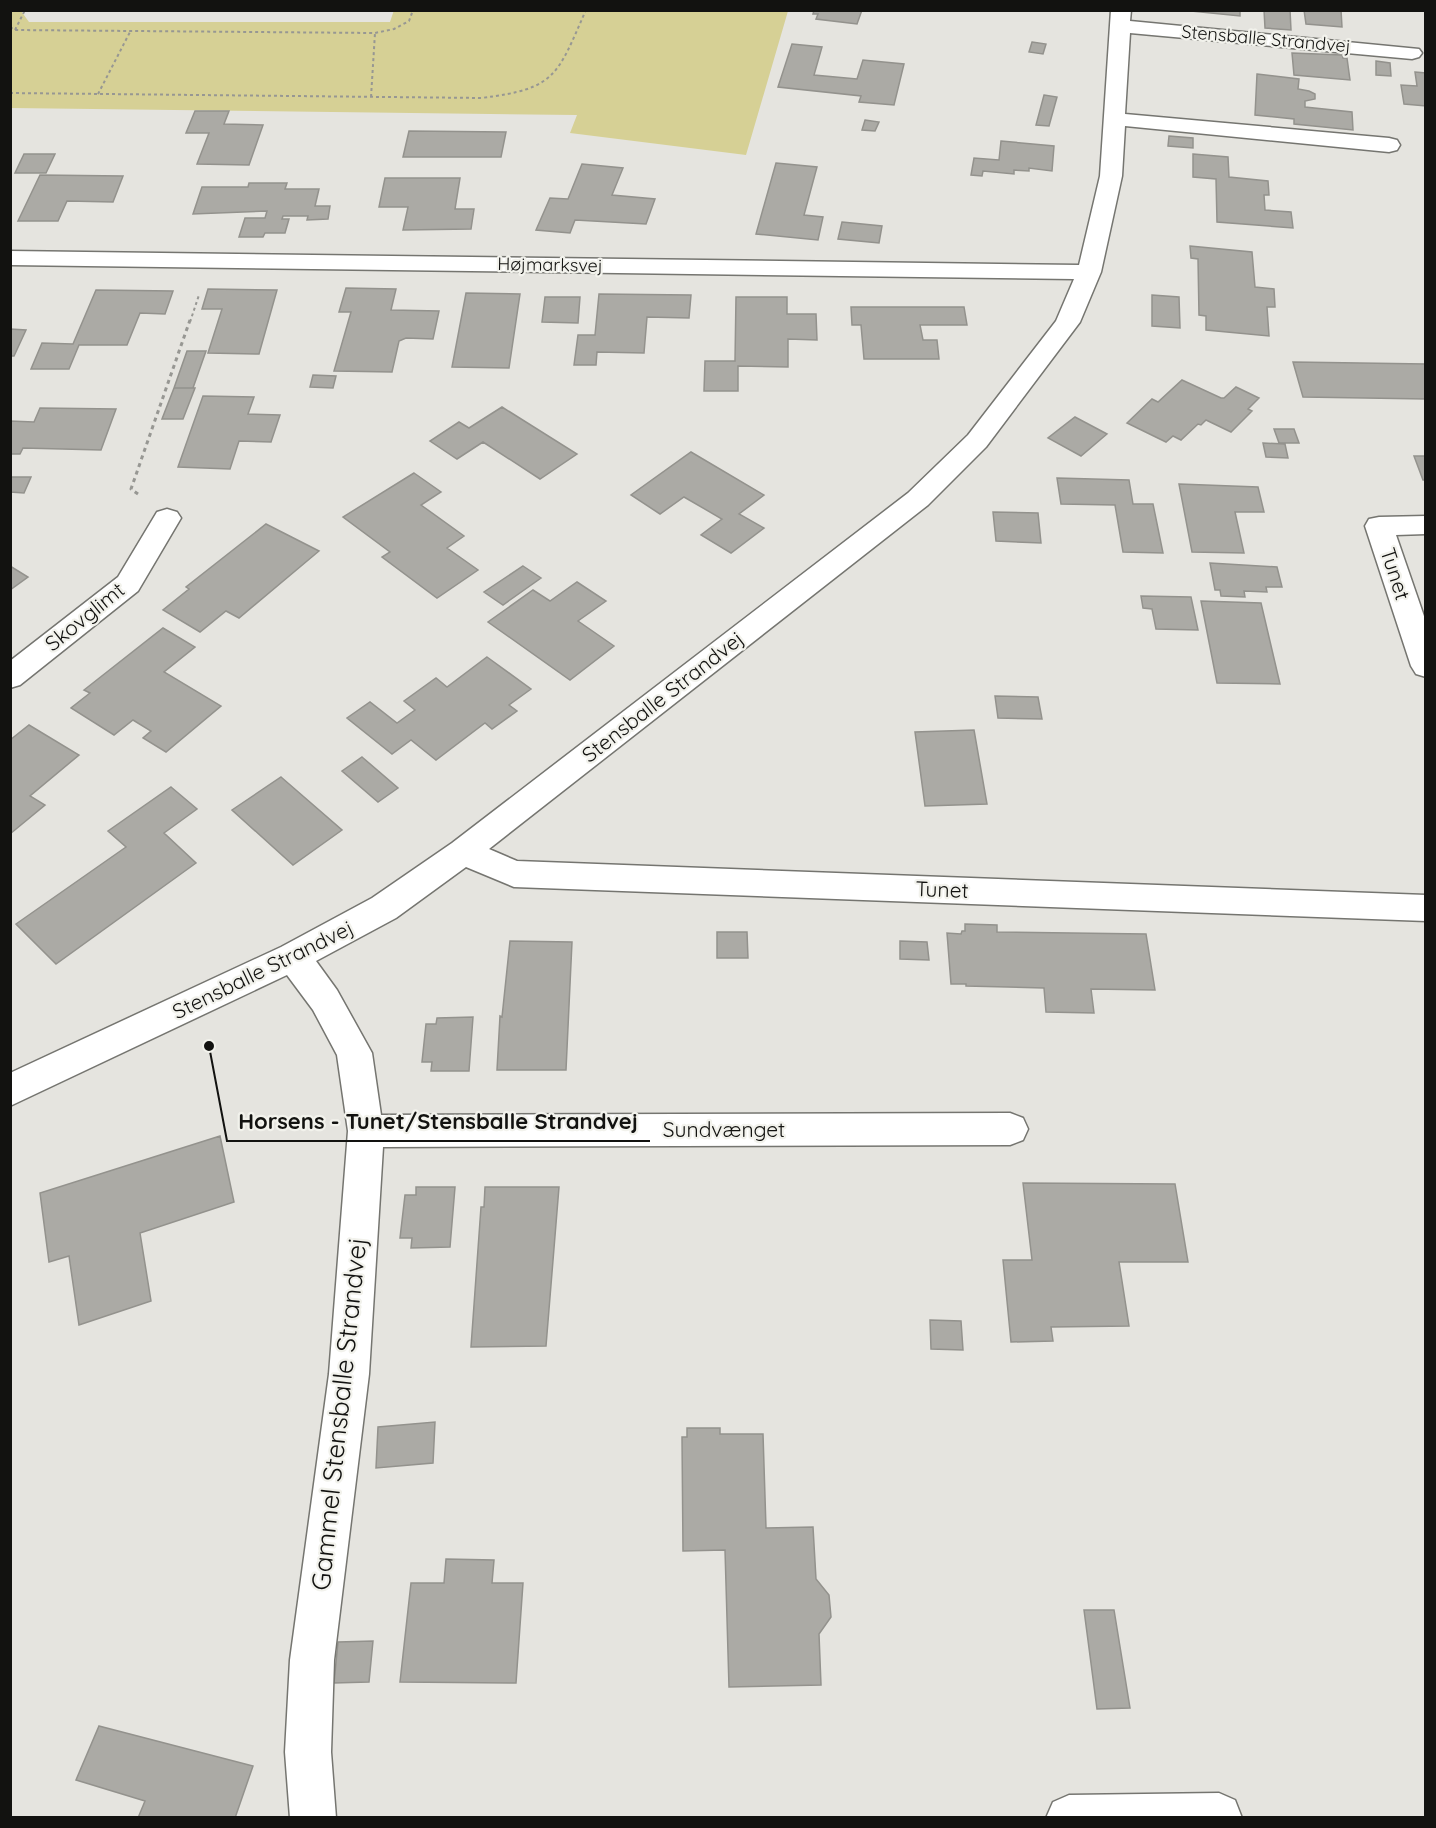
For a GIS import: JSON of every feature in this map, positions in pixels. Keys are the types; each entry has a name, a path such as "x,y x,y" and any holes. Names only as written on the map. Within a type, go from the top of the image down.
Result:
{"street":[{"name":"Stensballe Strandvej","path":"10,1090 293,957 384,908 463,852 918,499 977,441 1016,393 1068,322 1089,272 1111,176 1121,18 1412,53"},
{"path":"1113,119 1389,145"},
{"name":"Højmarksvej","path":"10,258 1089,272"},
{"name":"Skovglimt","path":"10,677 128,584 167,518"},
{"name":"Tunet","path":"1425,525 1379,525 1425,666"},
{"name":"Tunet","path":"463,852 514,874 1425,908"},
{"name":"Gammel Stensballe Strandvej","path":"293,957 325,1000 354,1053 366,1131 349,1374 312,1660 308,1752 312,1818"},
{"name":"Sundvænget","path":"366,1131 1010,1129"},
{"path":"1069,1818 1219,1816"}],"path":[{"path":"15,30 25,10"},
{"path":"10,27 15,30 375,33 394,29 409,21 412,10"},
{"path":"556,10 566,10"},
{"path":"10,93 481,98 508,95 532,88 555,73 586,10"},
{"path":"98,94 131,30"},
{"path":"371,97 375,33"},
{"path":"167,518 131,489 211,260"}],"shaded area":[{"path":"394,10 788,11 746,155 570,133 577,115 11,108 11,11 21,11 29,22 390,22"}],"building":[{"path":"814,10 862,10 857,24 816,19 818,14 813,14"},
{"path":"1181,10 1240,10 1240,16"},
{"path":"1264,10 1290,10 1291,30 1265,28"},
{"path":"1304,10 1341,10 1342,27 1306,24"},
{"path":"1032,42 1046,44 1043,54 1029,52"},
{"path":"792,44 822,47 814,75 857,79 863,60 904,64 894,105 859,102 861,96 778,87"},
{"path":"1292,53 1342,55 1343,58 1347,58 1350,80 1294,75"},
{"path":"1376,61 1390,63 1391,76 1376,75"},
{"path":"1415,72 1426,73 1426,106 1404,104 1401,85 1417,86"},
{"path":"1257,74 1299,79 1298,89 1315,94 1315,99 1305,101 1305,107 1352,112 1353,130 1294,124 1294,119 1255,115"},
{"path":"1044,95 1057,97 1049,126 1036,125"},
{"path":"195,111 229,111 224,124 263,125 249,165 197,164 209,133 186,133"},
{"path":"865,120 879,122 875,131 862,130"},
{"path":"409,131 506,132 501,157 403,157"},
{"path":"1169,136 1193,138 1193,148 1168,146"},
{"path":"1001,141 1054,146 1052,171 1029,168 1029,171 1014,170 1014,174 983,171 982,176 971,175 974,158 999,160"},
{"path":"24,154 55,154 46,173 15,173"},
{"path":"1193,154 1228,157 1229,177 1268,181 1269,195 1264,195 1265,210 1291,212 1293,228 1217,222 1216,179 1193,177"},
{"path":"776,163 817,167 804,215 823,217 818,240 756,234"},
{"path":"582,164 623,168 612,195 655,199 646,224 575,220 570,233 536,230 550,198 568,199"},
{"path":"40,175 123,176 113,202 67,201 58,221 18,221"},
{"path":"385,178 460,178 455,209 474,209 471,229 403,230 408,207 379,207"},
{"path":"249,183 287,183 285,189 319,189 315,206 330,206 328,219 307,220 308,216 283,216 282,219 289,219 285,233 265,233 263,237 239,237 245,218 265,218 267,211 193,214 202,187 248,187"},
{"path":"842,222 882,226 879,243 838,239"},
{"path":"1190,246 1252,252 1255,287 1274,289 1275,307 1267,307 1269,336 1206,330 1206,316 1199,315 1198,259 1191,258"},
{"path":"346,288 396,289 391,310 439,311 433,339 406,338 399,341 392,372 334,371 351,312 339,312"},
{"path":"208,289 277,290 259,354 208,353 222,309 202,309"},
{"path":"96,290 173,291 165,314 140,313 127,345 79,345 69,369 31,369 42,343 73,344"},
{"path":"466,293 520,294 509,368 452,367"},
{"path":"599,294 691,295 689,318 647,317 644,353 597,352 596,365 574,365 578,335 595,335"},
{"path":"1152,295 1179,297 1180,328 1152,326"},
{"path":"545,297 580,297 578,323 542,322"},
{"path":"736,297 787,297 787,314 816,314 817,340 788,339 788,367 738,366 738,391 704,391 705,361 735,361"},
{"path":"851,307 964,307 967,325 920,325 923,340 937,340 939,359 864,359 861,325 852,325"},
{"path":"10,329 26,330 14,356 10,356"},
{"path":"187,351 206,351 193,388 174,388"},
{"path":"1293,362 1426,364 1426,399 1303,397"},
{"path":"313,375 336,376 333,388 310,387"},
{"path":"1182,380 1221,398 1236,387 1259,398 1248,409 1252,411 1231,432 1206,420 1201,425 1198,424 1181,440 1173,436 1166,442 1127,423 1152,399 1158,402"},
{"path":"174,388 195,388 183,419 162,419"},
{"path":"203,396 254,397 248,414 280,415 271,442 239,441 230,469 178,467"},
{"path":"502,407 577,454 540,479 483,442 457,459 430,441 459,422 469,428"},
{"path":"40,408 116,409 101,450 23,448 20,454 10,454 10,421 34,422"},
{"path":"1075,417 1107,434 1081,456 1048,438"},
{"path":"1274,429 1294,429 1299,443 1279,443"},
{"path":"1263,443 1285,444 1288,458 1266,457"},
{"path":"691,452 764,495 739,514 764,528 731,553 701,535 722,519 684,497 660,514 631,495"},
{"path":"1414,456 1426,456 1426,480 1423,480"},
{"path":"414,473 441,492 421,505 464,536 447,548 478,570 437,598 382,557 390,552 343,517"},
{"path":"10,477 31,477 24,493 10,492"},
{"path":"1057,478 1129,480 1133,504 1153,504 1163,553 1123,552 1115,505 1061,504"},
{"path":"1179,484 1258,487 1264,512 1235,512 1244,553 1192,552"},
{"path":"993,512 1038,513 1041,543 996,541"},
{"path":"266,524 319,551 239,618 226,611 200,632 163,610 189,589 186,587"},
{"path":"1210,563 1277,567 1282,587 1266,587 1267,592 1244,591 1245,597 1221,596 1220,590 1215,590"},
{"path":"10,566 28,577 10,590"},
{"path":"523,566 541,578 503,605 484,592"},
{"path":"577,582 606,601 578,621 614,646 570,680 488,622 533,590 550,601"},
{"path":"1141,596 1191,597 1198,630 1156,629 1152,609 1143,608"},
{"path":"1201,601 1261,603 1280,684 1217,683"},
{"path":"163,628 195,647 164,672 221,706 166,752 143,738 151,731 133,720 114,735 71,708 90,693 84,690"},
{"path":"487,657 531,689 509,705 517,711 492,729 485,723 436,760 411,740 392,754 347,718 370,702 397,723 415,710 404,701 436,678 447,687"},
{"path":"995,696 1038,697 1042,719 998,718"},
{"path":"29,725 79,755 30,796 45,805 10,834 10,740"},
{"path":"974,730 987,804 925,806 915,732"},
{"path":"362,757 398,788 378,802 342,771"},
{"path":"281,777 342,830 293,865 232,810"},
{"path":"171,787 197,809 164,833 196,863 56,964 16,924 126,847 108,831"},
{"path":"965,924 997,925 997,932 1146,934 1155,990 1091,989 1094,1013 1046,1012 1044,988 951,984 947,933 961,934 965,931"},
{"path":"717,932 747,932 748,958 717,958"},
{"path":"510,941 572,942 566,1070 497,1070 500,1016 502,1017"},
{"path":"900,941 927,942 929,960 900,959"},
{"path":"473,1017 469,1071 431,1071 432,1062 422,1062 426,1024 436,1024 437,1018"},
{"path":"220,1136 234,1202 140,1233 151,1301 79,1325 69,1256 49,1262 40,1193"},
{"path":"1023,1183 1175,1184 1188,1262 1119,1262 1129,1326 1051,1327 1053,1341 1011,1342 1003,1260 1032,1260"},
{"path":"416,1187 455,1187 450,1247 411,1248 412,1238 400,1238 405,1195 416,1195"},
{"path":"485,1187 559,1187 546,1346 471,1347 481,1207 484,1207"},
{"path":"930,1320 961,1321 963,1350 931,1349"},
{"path":"435,1422 433,1463 376,1468 378,1427"},
{"path":"687,1428 720,1428 720,1434 763,1434 766,1528 813,1527 816,1579 829,1595 831,1617 819,1634 821,1685 729,1687 725,1550 683,1551 682,1437 687,1437"},
{"path":"446,1559 494,1560 492,1583 523,1583 516,1683 400,1682 411,1583 444,1583"},
{"path":"1084,1610 1114,1610 1130,1708 1097,1709"},
{"path":"373,1641 369,1682 334,1683 338,1642"},
{"path":"99,1726 253,1766 235,1818 138,1818 145,1801 76,1780"}],"place":[{"name":"Horsens - Tunet/Stensballe Strandvej","path":"209,1046"}]}
